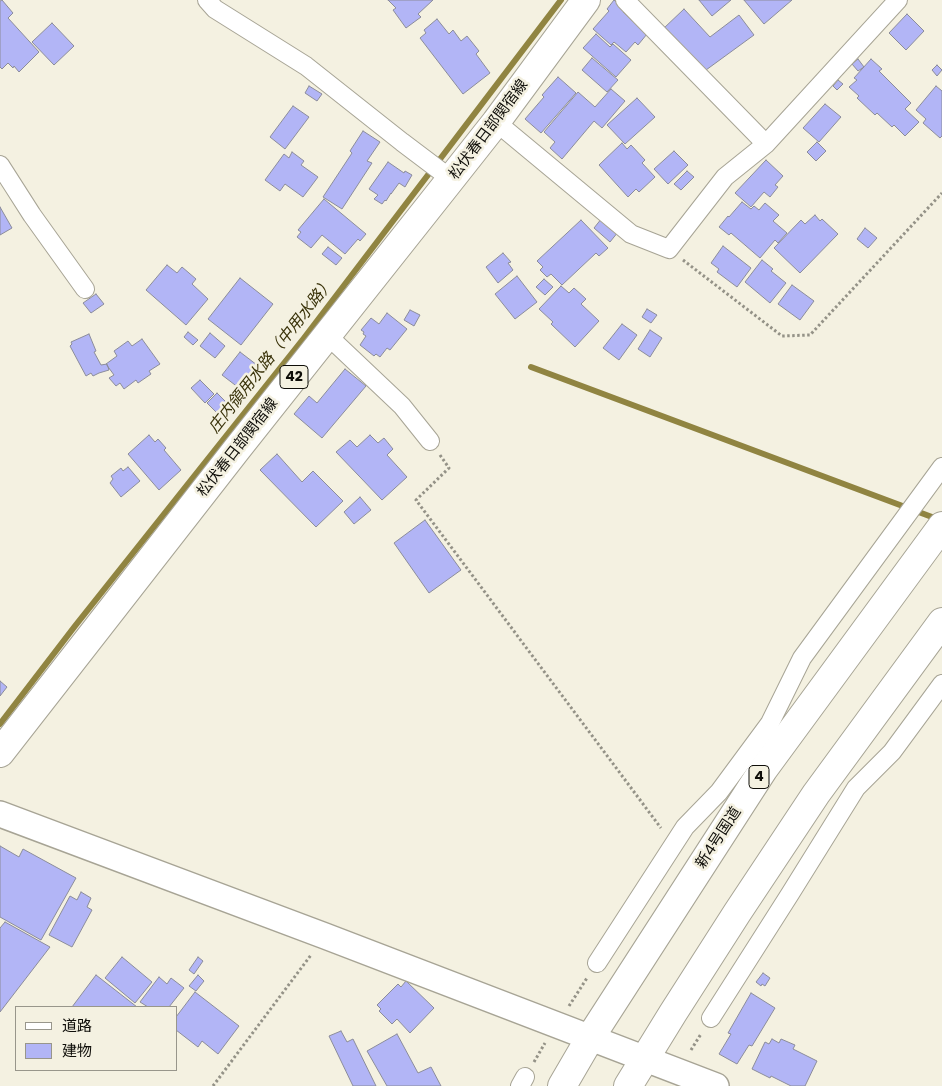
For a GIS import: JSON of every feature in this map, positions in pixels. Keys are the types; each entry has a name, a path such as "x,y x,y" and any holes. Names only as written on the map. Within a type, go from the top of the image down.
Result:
{"main road":[{"name":"松伏春日部関宿線","path":"0,753 237,449 496,122 586,0"},
{"name":"新4号国道","path":"562,1086 754,764 942,526"},
{"path":"628,1086 737,913 816,794 942,622"}],"street":[{"path":"207,0 216,9 306,66 451,179"},
{"path":"624,0 766,144"},
{"path":"496,122 631,234 669,249 725,177 766,144 898,0"},
{"path":"0,164 32,215 85,290"},
{"path":"327,335 402,406 430,441"},
{"path":"596,963 685,827 719,792 754,764 770,723 802,658 942,467"},
{"path":"711,1018 856,788 892,752 942,684"},
{"path":"816,794 840,813"},
{"path":"0,814 716,1086"}],"path":[{"path":"669,249 782,336 810,335 942,193"},
{"path":"430,441 449,468 416,500 674,845"},
{"path":"213,1086 325,936"},
{"path":"568,1007 596,963"}],"building":[{"path":"2,0 13,13 8,18 39,52 19,72 8,63 2,69 0,67 0,1"},
{"path":"388,0 433,0 418,14 421,17 406,28 393,10 396,8"},
{"path":"614,0 625,10 623,12 647,34 638,45 635,42 626,52 614,42 611,45 593,29 609,11 607,9"},
{"path":"699,0 731,0 712,16"},
{"path":"744,0 792,0 764,24"},
{"path":"684,9 710,37 739,15 754,35 706,70 700,69 663,29"},
{"path":"907,14 924,31 906,50 889,33"},
{"path":"437,19 449,34 453,30 461,41 467,36 479,51 476,54 490,73 463,94 420,38 426,33 424,30"},
{"path":"52,23 74,46 54,65 32,42"},
{"path":"596,34 610,47 613,44 631,60 616,77 583,48"},
{"path":"592,58 618,80 607,92 582,70"},
{"path":"858,59 864,67 858,71 852,64"},
{"path":"871,59 882,69 879,71 911,103 905,109 919,122 905,136 894,125 892,127 877,113 875,115 857,98 859,96 849,87 857,80 854,78"},
{"path":"937,65 942,70 937,76 932,70"},
{"path":"558,77 576,93 541,133 525,119"},
{"path":"838,80 843,84 837,90 833,86"},
{"path":"309,86 322,94 317,101 305,93"},
{"path":"936,86 942,91 942,136 940,138 923,123 926,119 916,110"},
{"path":"611,89 625,101 602,128 594,121 562,159 550,148 555,142 544,132 578,92 595,107"},
{"path":"637,98 655,117 625,144 607,125"},
{"path":"825,104 841,117 819,142 803,128"},
{"path":"293,106 309,117 285,149 270,137"},
{"path":"363,131 380,142 367,161 372,163 342,209 323,197 352,153 350,151"},
{"path":"817,142 826,151 816,161 807,152"},
{"path":"622,143 627,149 631,145 645,160 642,163 655,177 639,192 636,189 628,197 599,165"},
{"path":"674,151 688,165 668,184 654,169"},
{"path":"292,152 304,161 301,165 318,177 303,197 285,184 280,191 265,180 284,154 289,158"},
{"path":"766,160 783,176 775,185 778,187 770,197 764,192 751,207 735,193"},
{"path":"388,162 404,173 405,171 412,175 405,187 399,183 382,204 374,199 378,195 369,189"},
{"path":"687,171 694,177 681,190 674,184"},
{"path":"324,199 366,234 360,241 358,239 345,254 322,235 311,248 297,237 301,232 298,230"},
{"path":"742,202 751,209 754,206 759,210 765,203 779,215 773,221 787,233 778,243 775,240 760,258 731,233 729,235 719,227"},
{"path":"0,207 12,228 0,235"},
{"path":"815,215 838,234 800,273 774,248 801,220 805,224"},
{"path":"602,218 618,232 610,242 594,228"},
{"path":"581,220 608,248 599,256 596,253 562,285 551,274 547,277 540,270 543,267 537,261"},
{"path":"865,228 877,238 868,248 857,239"},
{"path":"723,246 751,268 737,287 717,272 719,269 711,263"},
{"path":"328,247 342,258 336,265 322,254"},
{"path":"503,253 511,262 508,263 513,270 498,283 486,267"},
{"path":"762,260 773,269 771,271 786,283 770,303 745,282"},
{"path":"167,265 177,273 182,267 196,279 192,284 208,299 186,325 146,290"},
{"path":"517,276 537,302 515,319 495,294"},
{"path":"240,278 273,304 241,345 208,319"},
{"path":"544,279 553,287 545,295 536,287"},
{"path":"792,285 814,301 800,320 778,304"},
{"path":"561,286 569,293 574,288 586,299 581,304 599,321 575,347 551,324 553,322 539,309"},
{"path":"96,294 104,304 91,313 83,303"},
{"path":"647,309 657,315 651,323 642,317"},
{"path":"410,310 420,315 414,326 404,320"},
{"path":"387,313 407,329 390,350 387,348 380,357 376,354 374,356 360,345 366,336 361,330 371,318 379,324"},
{"path":"622,324 637,335 619,360 603,348"},
{"path":"650,330 662,338 650,357 638,349"},
{"path":"188,332 198,340 193,345 184,337"},
{"path":"210,333 225,346 215,358 200,346"},
{"path":"89,334 96,351 94,352 101,365 107,364 109,370 93,376 91,373 86,376 70,346 71,342"},
{"path":"142,339 160,364 149,371 151,374 138,383 136,380 124,389 120,383 116,386 109,378 114,375 106,364 117,356 114,351 128,341 132,346"},
{"path":"240,352 257,365 239,388 222,375"},
{"path":"345,369 366,386 322,438 294,414 309,396 317,403"},
{"path":"200,380 214,394 205,403 191,388"},
{"path":"217,393 231,407 221,417 207,403"},
{"path":"149,435 155,442 158,439 166,448 164,450 181,470 159,490 128,454"},
{"path":"370,435 378,443 384,438 393,449 387,455 407,477 382,500 336,452 350,440 357,447"},
{"path":"277,454 302,482 313,471 343,501 316,527 260,470"},
{"path":"128,467 140,481 121,497 110,483 113,479 111,476 121,468 123,471"},
{"path":"360,497 371,510 354,524 344,512"},
{"path":"425,520 461,570 429,593 394,543"},
{"path":"0,681 7,687 0,696"},
{"path":"0,846 19,857 23,849 76,878 41,940 0,917"},
{"path":"81,892 91,898 87,907 92,910 72,947 49,935 70,896 77,900"},
{"path":"5,922 50,947 0,1012 0,928"},
{"path":"122,957 152,982 135,1003 105,978"},
{"path":"198,957 203,961 194,974 189,970"},
{"path":"763,973 770,978 765,986 762,984 761,986 756,982"},
{"path":"96,975 136,1006 73,1006"},
{"path":"198,975 204,981 196,991 189,986"},
{"path":"159,977 167,984 171,978 184,988 170,1006 146,1006 140,1002"},
{"path":"406,981 434,1008 410,1033 397,1019 392,1024 379,1011 381,1009 377,1005 398,984 401,987"},
{"path":"195,992 239,1026 218,1054 202,1041 198,1047 178,1032 178,1014"},
{"path":"751,993 775,1008 752,1046 749,1045 737,1064 719,1054 731,1034 728,1033"},
{"path":"341,1031 347,1042 353,1039 376,1086 353,1086 329,1036"},
{"path":"397,1034 418,1073 431,1067 441,1086 387,1086 367,1051"},
{"path":"772,1039 779,1043 781,1039 795,1045 793,1049 817,1061 805,1086 791,1086 752,1069 765,1042 769,1044"}],"waterway":[{"name":"庄内領用水路（中用水路）","path":"0,724 75,626 304,338 561,0"},
{"path":"531,367 940,520"}]}
